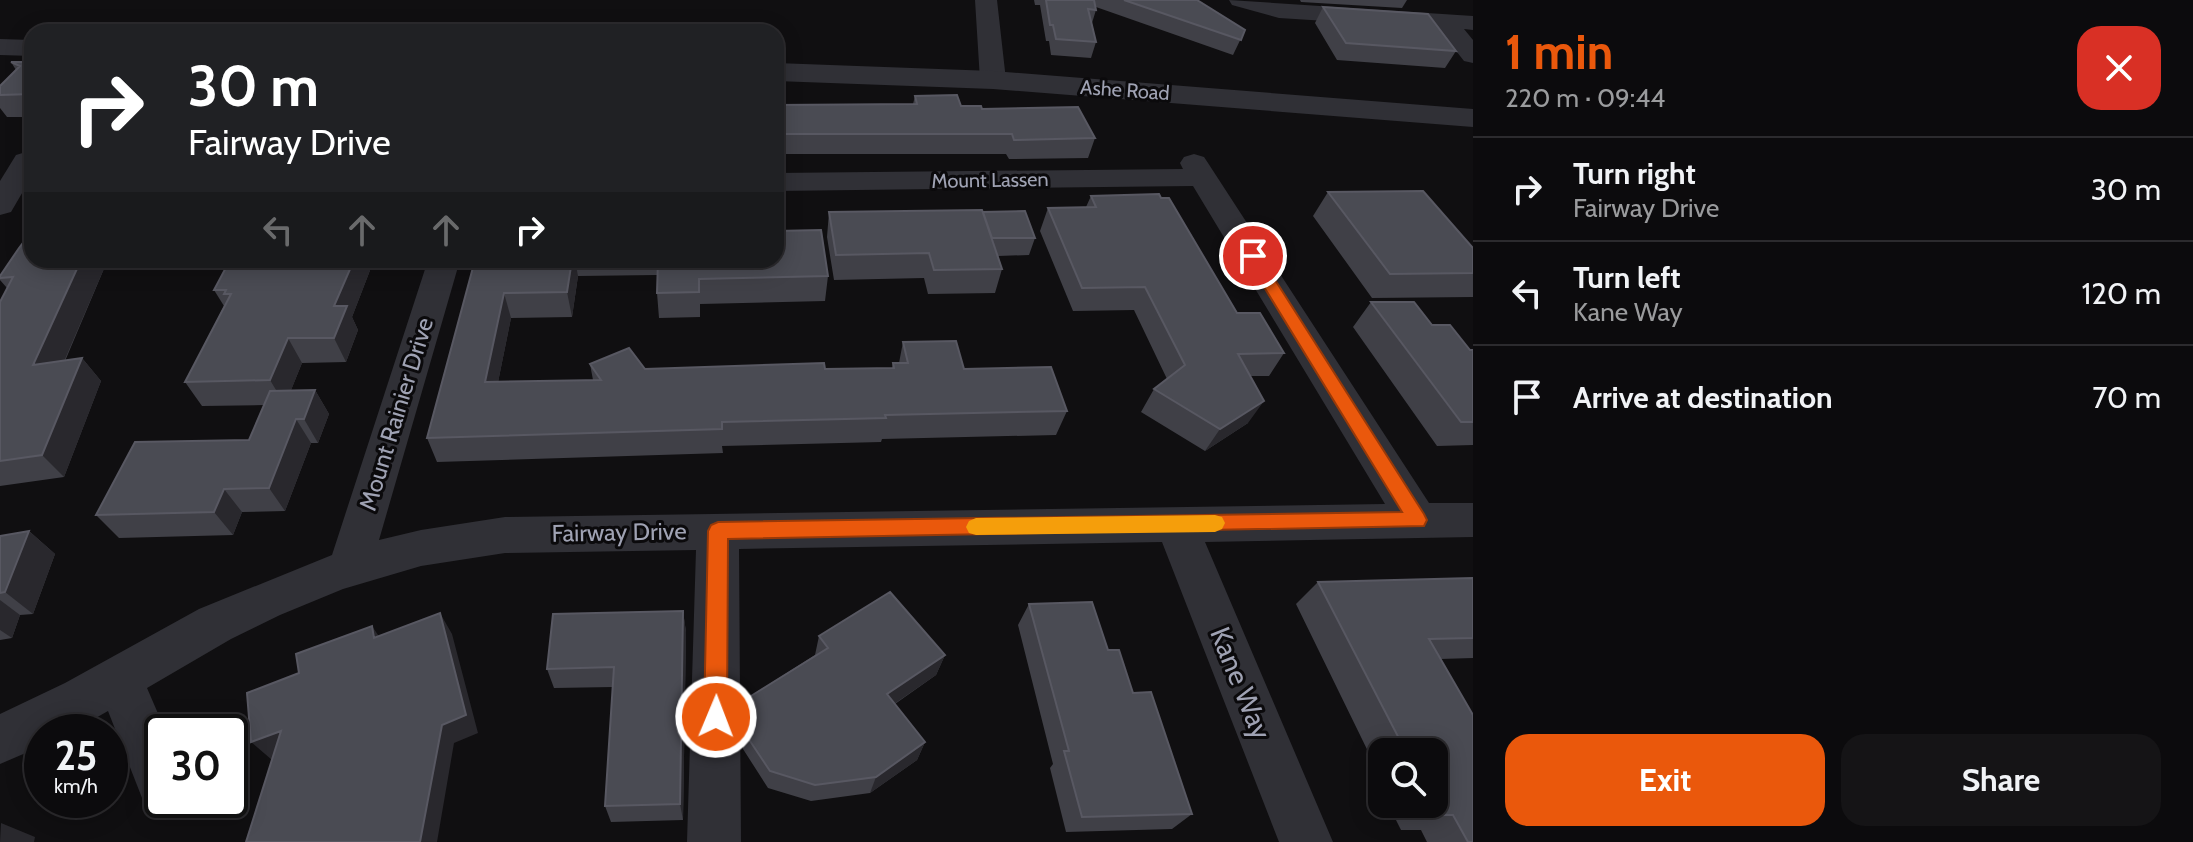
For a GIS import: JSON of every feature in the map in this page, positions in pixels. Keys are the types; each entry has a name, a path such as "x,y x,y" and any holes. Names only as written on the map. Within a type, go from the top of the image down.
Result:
{"street":[{"path":"986,0 993,80"},
{"path":"1242,2 1279,11 1473,23"},
{"path":"1445,21 1473,56"},
{"path":"0,47 24,48"},
{"name":"Ashe Road","path":"784,72 993,80 1473,118"},
{"path":"0,206 24,164"},
{"name":"Mount Lassen","path":"784,182 1199,170 1417,520"},
{"name":"Mount Rainier Drive","path":"349,568 442,268"},
{"name":"Fairway Drive","path":"0,739 120,679 215,625 295,588 349,568 421,548 505,535 1473,520"},
{"name":"Kane Way","path":"1176,524 1306,842"},
{"path":"714,842 718,531"},
{"path":"120,679 144,739"}],"building":[{"path":"1046,0 1094,0 1096,10 1088,9 1096,42 1056,39"},
{"path":"1124,0 1197,0 1245,30 1241,40"},
{"path":"1323,7 1428,14 1456,51 1346,43"},
{"path":"11,62 24,62 24,94 0,95 0,86 20,66"},
{"path":"957,95 961,106 981,106 982,109 1078,107 1095,138 1014,140 1012,134 784,134 784,105 917,104 915,96"},
{"path":"1423,191 1473,248 1473,273 1390,274 1328,192"},
{"path":"1159,194 1161,198 1169,198 1237,313 1260,313 1284,353 1238,354 1264,401 1220,429 1154,389 1185,365 1145,287 1082,288 1048,208 1096,207 1091,196"},
{"path":"982,210 1002,269 934,270 929,253 836,255 829,212"},
{"path":"1025,211 1035,238 992,238 983,212"},
{"path":"821,230 828,276 699,279 699,292 657,293 658,268 784,268 784,231"},
{"path":"24,241 24,268 77,268 33,365 82,358 42,455 0,461 0,302 13,277 0,276"},
{"path":"226,268 351,268 334,306 347,306 334,338 288,338 270,380 185,382 231,294 224,294 226,290 214,290"},
{"path":"473,268 571,268 567,292 504,293 485,382 601,380 590,364 629,348 645,369 824,363 825,369 894,368 893,363 908,363 903,342 956,341 964,369 1051,367 1067,411 885,415 886,418 722,422 722,429 427,438"},
{"path":"1371,302 1414,302 1432,325 1450,325 1473,350 1473,422 1461,422"},
{"path":"315,390 304,419 296,419 269,488 224,489 214,512 96,515 135,442 249,440 270,391"},
{"path":"29,531 5,592 0,593 0,536"},
{"path":"1473,578 1473,638 1429,639 1473,715 1473,842 1468,842 1453,815 1448,815 1448,738 1399,738 1318,582"},
{"path":"890,592 945,655 887,694 925,742 876,777 815,785 770,771 744,732 743,701 828,648 819,636"},
{"path":"1092,602 1108,650 1119,650 1133,693 1151,692 1192,814 1082,817 1064,751 1069,751 1029,604"},
{"path":"683,611 680,804 605,806 614,667 547,669 553,614"},
{"path":"440,613 466,715 442,725 420,842 246,842 281,731 251,742 247,693 299,673 296,654 372,626 374,638"}],"slow traffic":[{"path":"976,527 1215,523"}],"route":[{"path":"716,717 718,531 1417,520 1253,256"}]}
